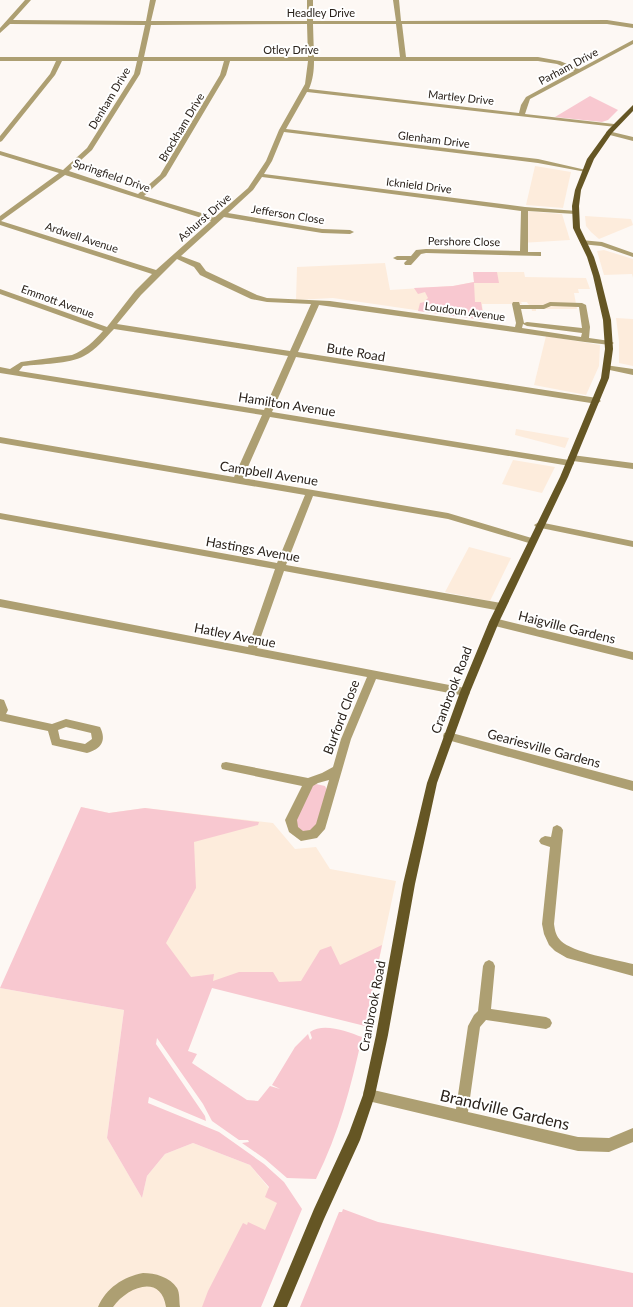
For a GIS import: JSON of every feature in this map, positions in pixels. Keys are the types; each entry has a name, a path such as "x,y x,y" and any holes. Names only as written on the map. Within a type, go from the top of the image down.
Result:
{"main road":[{"name":"Cranbrook Road","path":"280,1307 319,1214 355,1135 369,1095 409,884 432,783 448,736 494,622 571,461 597,401 608,366 610,343 604,306 592,262 577,228 575,212 577,193 584,171 608,133 633,107"}],"street":[{"path":"0,30 28,0"},
{"name":"Denham Drive","path":"0,219 65,171 90,149 137,74 153,0"},
{"name":"Ashurst Drive","path":"11,373 18,366 30,362 79,355 93,346 157,273 224,215 251,189 269,161 282,130 305,90 311,69 310,0"},
{"path":"396,0 403,58"},
{"name":"Headley Drive","path":"8,22 606,22 633,26"},
{"name":"Parham Drive","path":"522,114 524,105 528,98 633,42"},
{"path":"0,140 54,74 60,58"},
{"name":"Otley Drive","path":"0,59 543,59 558,62 579,71"},
{"name":"Brockham Drive","path":"139,196 163,176 223,75 227,59"},
{"name":"Martley Drive","path":"305,90 522,114 614,126"},
{"name":"Glenham Drive","path":"282,130 538,161 584,171"},
{"path":"608,133 633,139"},
{"name":"Springfield Drive","path":"0,153 65,171 217,220"},
{"name":"Icknield Drive","path":"260,176 525,209 575,212"},
{"path":"524,254 525,209"},
{"name":"Jefferson Close","path":"224,215 322,231 350,232"},
{"name":"Ardwell Avenue","path":"0,223 157,273"},
{"path":"584,242 602,244 633,255"},
{"name":"Pershore Close","path":"397,258 410,260 420,252 426,251 538,254"},
{"name":"Loudoun Avenue","path":"175,256 197,264 203,273 254,296 282,302 330,303 519,326 585,340 610,343"},
{"name":"Emmott Avenue","path":"0,291 110,328"},
{"path":"237,481 316,302"},
{"path":"585,340 586,331 582,305 550,304 544,307 517,306 519,326 586,331"},
{"name":"Bute Road","path":"110,328 293,354 597,401"},
{"path":"608,366 633,372"},
{"name":"Hamilton Avenue","path":"0,370 11,373 571,461 633,466"},
{"name":"Campbell Avenue","path":"0,440 448,516 532,541"},
{"path":"251,651 280,568 310,493"},
{"name":"Hastings Avenue","path":"0,516 501,607"},
{"path":"540,525 633,544"},
{"name":"Hatley Avenue","path":"0,603 465,692"},
{"name":"Haigville Gardens","path":"494,622 633,656"},
{"name":"Burford Close","path":"336,770 326,777 315,779 309,783 291,820 293,829 302,836 313,835 321,826 346,739 373,675"},
{"path":"0,703 3,710 0,717 52,728"},
{"name":"Geariesville Gardens","path":"448,736 633,786"},
{"path":"226,766 309,783"},
{"path":"557,830 550,842 548,932 551,940 558,947 567,952 633,970"},
{"path":"461,1116 474,1026 478,1019 484,1014 489,966"},
{"path":"484,1014 546,1023"},
{"name":"Brandville Gardens","path":"369,1095 578,1144 610,1146 633,1135"},
{"path":"105,1307 110,1298 130,1283 145,1280 159,1282 171,1292 173,1307"}],"shaded area":[{"path":"590,96 618,110 608,120 602,122 555,117"},
{"path":"535,166 571,172 563,208 526,205"},
{"path":"525,211 562,214 570,240 521,243"},
{"path":"585,216 631,219 633,225 599,239 586,226"},
{"path":"604,250 633,259 633,278 632,274 604,275 597,251"},
{"path":"385,263 390,290 453,286 474,282 473,272 524,272 525,277 586,278 590,289 578,289 579,293 574,293 577,309 536,309 536,311 532,311 531,306 527,302 521,302 522,304 482,304 484,320 333,298 296,300 297,267"},
{"path":"473,272 497,272 499,283 474,283 475,302 481,302 484,320 418,311 420,303 424,302 428,298 425,292 418,294 414,288 453,286 474,282"},
{"path":"616,318 633,319 633,366 619,363 619,341"},
{"path":"546,336 600,345 599,366 586,395 534,385"},
{"path":"516,429 569,438 565,448 515,435"},
{"path":"513,460 555,467 542,493 502,484"},
{"path":"469,547 511,558 490,601 445,592"},
{"path":"316,784 325,786 327,790 317,825 311,830 303,831 297,827 295,821 312,786"},
{"path":"81,807 109,813 145,808 273,823 295,849 316,847 330,869 396,881 366,1021 212,982 199,1014"},
{"path":"81,807 109,813 145,808 259,822 258,825 194,842 196,888 166,943 191,977 214,974 213,981 239,972 273,972 279,982 301,981 320,950 331,946 340,965 382,945 365,1026 212,988 188,1051 197,1054 192,1063 247,1100 258,1101 270,1086 280,1089 272,1085 295,1047 308,1034 310,1040 312,1038 310,1032 316,1029 329,1028 362,1037 344,1110 316,1179 287,1178 265,1159 242,1143 249,1142 248,1140 239,1140 212,1121 203,1104 157,1038 156,1044 205,1116 206,1121 149,1097 148,1103 219,1132 264,1164 284,1182 302,1209 261,1307 202,1307 208,1291 243,1223 247,1225 248,1222 265,1230 277,1203 265,1197 269,1187 250,1165 193,1143 165,1154 147,1176 142,1198 107,1138 124,1010 0,988"},
{"path":"0,988 124,1010 107,1138 142,1198 147,1176 165,1154 193,1143 250,1165 282,1204 267,1232 207,1307 0,1307"},
{"path":"343,1209 378,1222 633,1273 633,1307 300,1307 339,1212 342,1212"}]}
